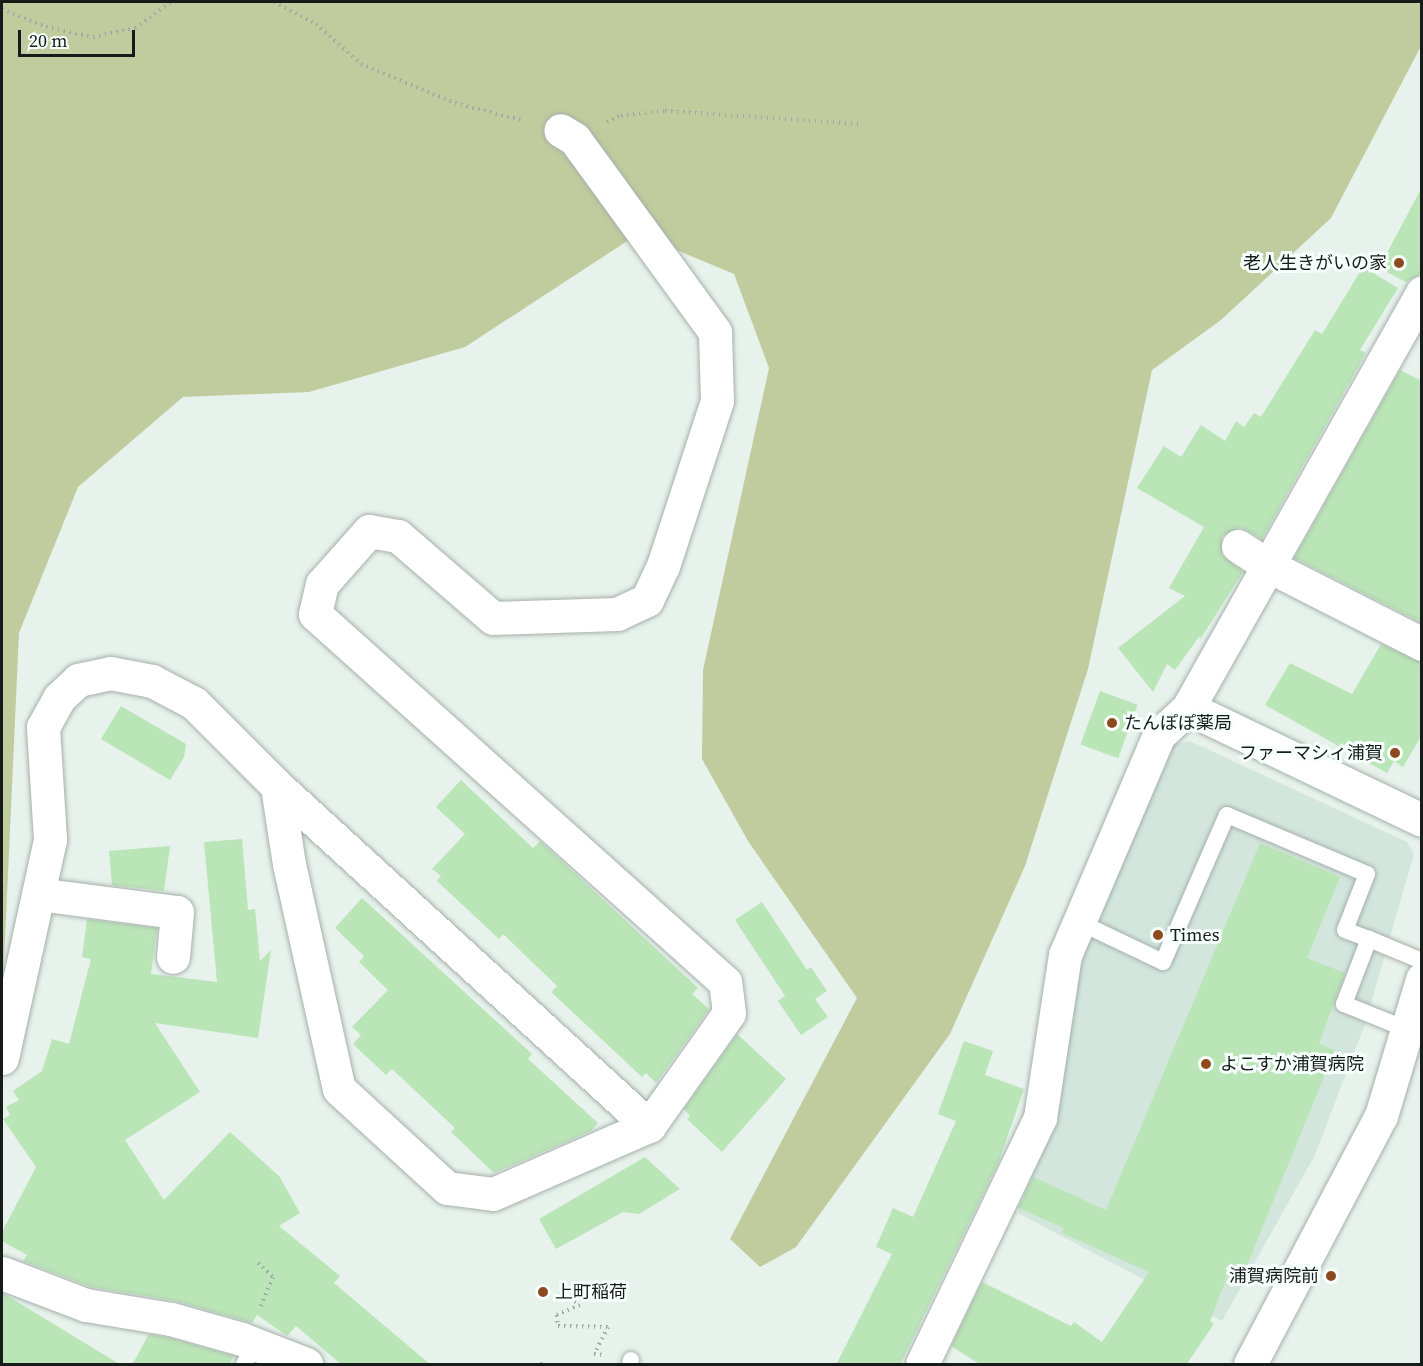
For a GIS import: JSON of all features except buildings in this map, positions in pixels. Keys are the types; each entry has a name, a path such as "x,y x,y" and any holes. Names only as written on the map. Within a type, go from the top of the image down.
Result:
{"street":[{"path":"277,786 289,864 339,1089 447,1188 493,1194 650,1126 729,1013 725,982 315,614 322,584 369,531 398,536 493,618 617,615 647,600 663,566 717,401 715,332 568,134"},
{"path":"922,1365 1040,1118 1065,956 1159,735 1188,708 1422,292"},
{"path":"1238,546 1267,565 1422,644"},
{"path":"2,1058 50,839 44,727 60,698 78,680 90,675 120,675 152,681 194,703 277,786 650,1126"},
{"path":"1188,708 1422,820"},
{"path":"38,894 177,912 173,957"},
{"path":"1250,1365 1381,1116 1422,979"},
{"path":"2,1273 86,1305 171,1319 247,1349 306,1365"}],"lane":[{"path":"1079,922 1163,962 1227,815 1367,874 1346,930 1422,961"},
{"path":"1369,939 1344,1004 1406,1029"}],"path":[{"path":"2,9 46,27 93,37 135,28 171,2"},
{"path":"274,2 316,24 361,64 455,103 568,134 621,115 665,111 859,124"},
{"path":"247,1349 273,1277 258,1263"},
{"path":"560,1291 580,1305 557,1315 558,1326 608,1327 594,1354 631,1362"}],"shaded area":[{"name":"よこすか浦賀病院","path":"1190,741 1407,842 1414,854 1365,1024 1315,1155 1222,1321 1018,1213 1056,1104 1078,965 1167,745"}],"green space":[{"path":"2,2 1421,2 1421,46 1331,218 1221,320 1152,370 1088,669 1025,866 950,1034 796,1247 760,1267 730,1239 857,998 748,841 702,759 703,670 769,368 734,274 638,234 465,347 309,392 183,397 78,487 19,633 2,1005"}],"place":[{"name":"老人生きがいの家","path":"1399,263"},
{"name":"たんぽぽ薬局","path":"1112,723"},
{"name":"ファーマシィ浦賀","path":"1395,753"},
{"name":"Times","path":"1158,935"},
{"name":"よこすか浦賀病院","path":"1206,1064"},
{"name":"浦賀病院前","path":"1331,1276"},
{"name":"上町稲荷","path":"543,1292"}]}
